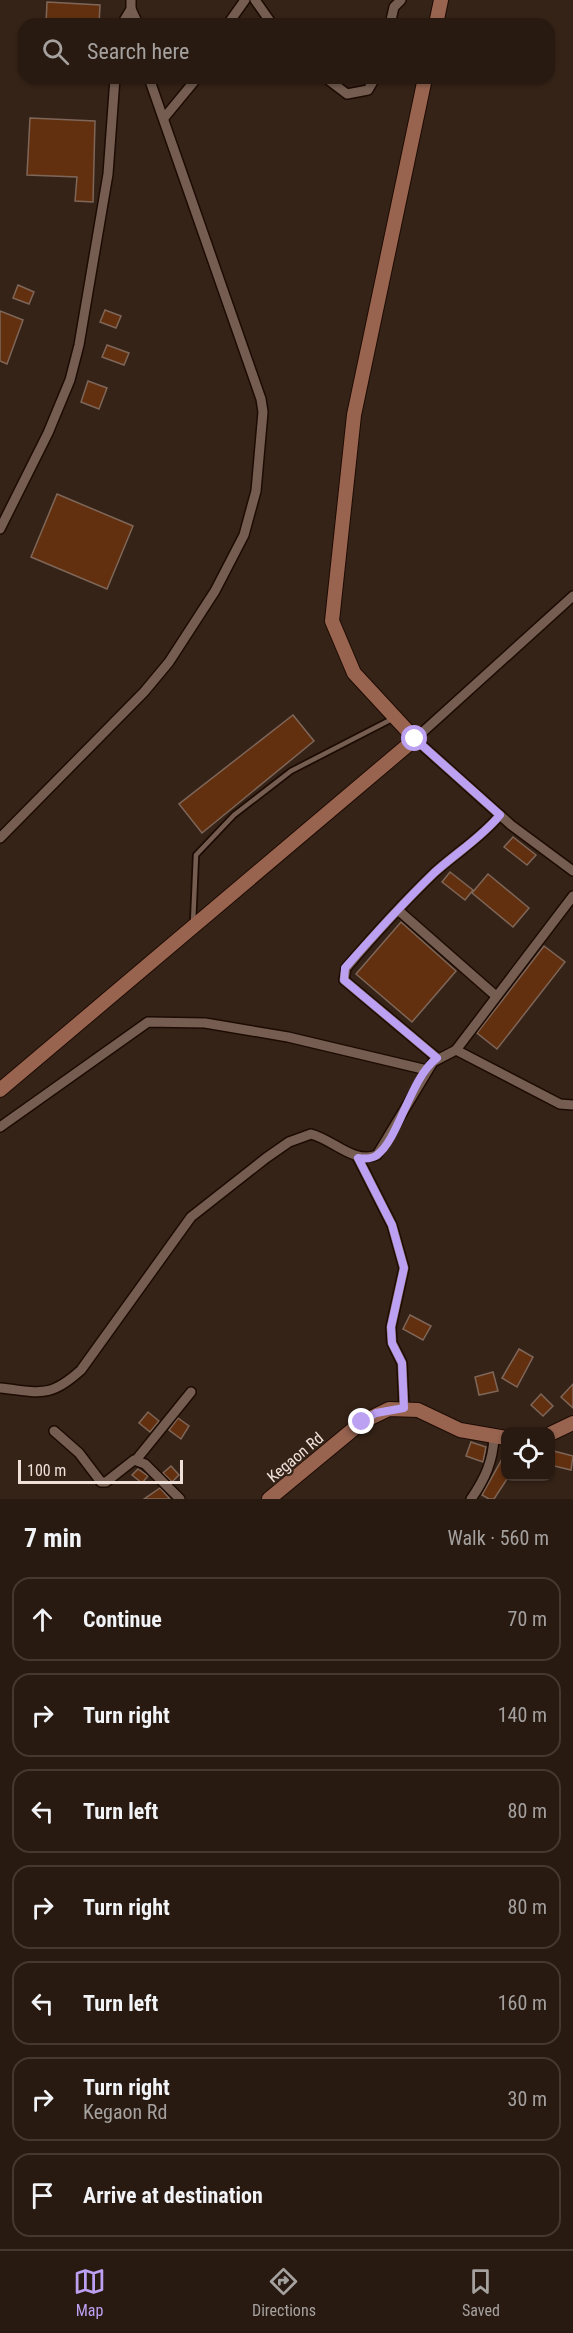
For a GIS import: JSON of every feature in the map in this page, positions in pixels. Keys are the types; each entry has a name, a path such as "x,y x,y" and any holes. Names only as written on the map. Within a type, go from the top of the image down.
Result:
{"street":[{"path":"232,18 245,0"},
{"path":"255,0 268,18"},
{"path":"392,18 394,8 401,0"},
{"path":"437,18 441,0"},
{"path":"0,529 48,434 70,380 80,345 108,174 115,84"},
{"path":"0,838 144,692 169,662 215,591 244,535 256,491 263,412 261,399 151,84"},
{"path":"164,118 192,84"},
{"path":"334,84 347,94 368,90 372,84"},
{"path":"424,84 354,415 332,621 354,673 394,718 500,815 573,871"},
{"path":"0,1090 415,739 573,596"},
{"path":"437,1058 344,980 345,968 436,872 488,830 500,815"},
{"path":"0,1388 45,1392 62,1388 81,1370 191,1217 289,1142 311,1134 330,1141 358,1158 365,1159 377,1155 427,1070 437,1058 456,1050 573,896"},
{"path":"398,910 496,996"},
{"path":"0,1127 148,1022 205,1023 278,1035 427,1070"},
{"path":"456,1050 560,1104 573,1105"},
{"path":"358,1158 392,1225 404,1268 391,1327 392,1343 402,1363 404,1408"},
{"path":"54,1431 79,1453 102,1483 136,1460 191,1392"},
{"name":"Kegaon Rd","path":"269,1499 376,1413 404,1408 418,1410 460,1430 500,1438"},
{"path":"555,1432 573,1423"},
{"path":"471,1499 487,1472 500,1438"},
{"path":"136,1460 145,1464 180,1499"}],"lane":[{"path":"193,928 196,855 234,815 291,771 394,718"}],"building":[{"path":"47,2 100,5 99,18 46,18"},
{"path":"30,118 95,121 93,202 75,201 77,177 27,175"},
{"path":"18,285 34,292 29,304 13,298"},
{"path":"105,310 121,316 116,328 100,322"},
{"path":"0,311 23,320 7,364 0,361"},
{"path":"107,345 129,353 124,365 102,357"},
{"path":"88,381 107,388 99,409 81,402"},
{"path":"57,494 133,526 107,589 31,557"},
{"path":"293,715 314,741 202,833 179,804"},
{"path":"513,837 536,855 527,865 504,847"},
{"path":"450,872 473,890 465,900 442,882"},
{"path":"488,874 529,908 513,927 472,893"},
{"path":"401,922 456,971 412,1022 356,974"},
{"path":"544,946 565,962 497,1049 477,1033"},
{"path":"410,1315 431,1326 423,1340 403,1329"},
{"path":"519,1349 533,1357 517,1387 502,1378"},
{"path":"493,1372 498,1391 479,1395 475,1377"},
{"path":"573,1384 573,1408 561,1397"},
{"path":"541,1394 553,1406 543,1416 531,1405"},
{"path":"148,1412 159,1421 150,1432 139,1423"},
{"path":"178,1418 189,1426 181,1439 169,1430"},
{"path":"471,1442 486,1447 483,1462 466,1456"},
{"path":"555,1451 573,1456 571,1470 555,1466"},
{"path":"501,1461 501,1481 506,1481 494,1499 482,1495"},
{"path":"171,1466 179,1475 172,1482 163,1473"},
{"path":"138,1469 148,1476 142,1483 132,1475"},
{"path":"160,1488 170,1499 144,1499"}],"route":[{"path":"362,1422 389,1408 404,1408 402,1363 392,1343 391,1327 404,1268 392,1225 358,1158 365,1159 377,1155 418,1083 437,1058 344,980 345,968 436,872 488,830 500,815 415,739"}]}
